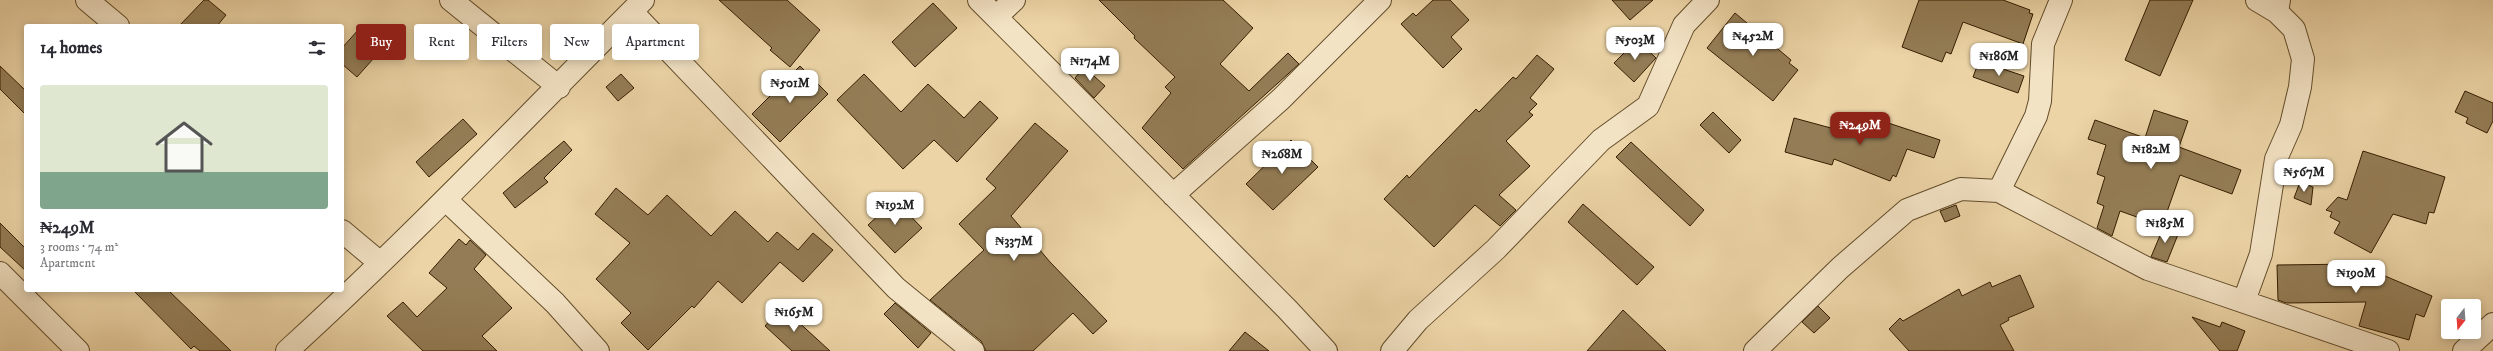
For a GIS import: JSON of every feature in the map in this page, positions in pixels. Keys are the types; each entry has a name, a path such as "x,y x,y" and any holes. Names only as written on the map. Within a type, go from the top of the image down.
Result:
{"street":[{"path":"87,0 116,24"},
{"path":"451,0 559,87"},
{"path":"979,0 1326,351"},
{"path":"996,17 1014,0"},
{"path":"1173,195 1281,99 1380,0"},
{"path":"1392,351 1418,320 1447,296 1544,201 1600,140 1648,106 1684,26 1708,0"},
{"path":"1999,191 2036,116 2040,101 2043,44 2060,0"},
{"path":"2244,301 2261,254 2276,159 2291,125 2301,80 2303,60 2294,29 2278,6 2257,0"},
{"path":"287,351 360,284 380,262 446,200 638,6 896,288 973,351"},
{"path":"1755,351 1840,268 1907,210 1961,189 1999,191 2148,269 2198,288 2244,301 2305,324 2388,351"},
{"path":"446,200 555,303 598,351"},
{"path":"344,233 380,262"},
{"path":"0,273 78,351"},
{"path":"2464,351 2493,324"}],"building":[{"path":"204,0 208,0 226,15 219,24 181,24"},
{"path":"719,0 787,0 820,30 790,67 770,50 772,48"},
{"path":"1099,0 1223,0 1253,28 1220,64 1249,91 1288,53 1299,64 1183,169 1142,128 1171,93 1165,87 1175,77 1134,38 1135,36"},
{"path":"1433,0 1450,0 1469,20 1451,37 1462,49 1443,68 1401,24 1413,13 1416,16"},
{"path":"1612,0 1653,0 1630,20"},
{"path":"1919,0 2003,0 2030,10 2029,13 2033,14 2023,44 1963,22 1951,54 1946,52 1942,62 1902,47"},
{"path":"2150,0 2193,0 2160,76 2125,60"},
{"path":"933,3 957,28 915,67 892,42"},
{"path":"1735,13 1791,60 1789,63 1798,70 1773,101 1707,48"},
{"path":"356,32 356,60 372,60 357,77 344,66 344,46"},
{"path":"1637,40 1656,58 1634,82 1614,63"},
{"path":"1537,55 1554,69 1530,98 1537,104 1529,112 1533,115 1506,141 1530,166 1499,195 1516,210 1500,226 1475,205 1434,247 1384,199 1407,175 1409,178 1476,109 1479,112 1513,77 1516,79"},
{"path":"1979,61 2024,76 2018,93 1973,77"},
{"path":"0,66 24,89 24,113 0,89"},
{"path":"800,66 828,94 780,142 752,114"},
{"path":"1084,67 1105,86 1094,98 1075,78"},
{"path":"621,74 634,88 618,101 606,87"},
{"path":"864,74 901,112 928,84 964,118 980,101 998,118 957,162 934,140 903,169 837,100"},
{"path":"2465,91 2493,103 2493,121 2487,133 2466,123 2468,118 2455,112"},
{"path":"2154,110 2188,121 2179,147 2241,170 2232,194 2180,175 2162,226 2120,211 2112,236 2097,228 2104,206 2097,203 2105,177 2097,174 2106,145 2088,139 2095,120 2145,138"},
{"path":"1713,112 1741,140 1729,153 1700,125"},
{"path":"1870,117 1940,140 1934,158 1907,149 1896,177 1893,175 1890,181 1834,159 1832,165 1785,152 1794,118 1864,137"},
{"path":"463,119 477,134 429,177 416,162"},
{"path":"1035,123 1068,151 1011,216 1050,262 1107,321 1093,334 1073,313 1033,351 986,351 981,341 930,300 984,250 959,224 996,188 986,179"},
{"path":"1291,140 1318,167 1273,210 1246,184"},
{"path":"564,141 572,150 544,178 548,182 515,208 503,193"},
{"path":"1631,142 1704,210 1690,226 1616,157"},
{"path":"2363,151 2445,177 2434,213 2429,212 2426,224 2393,214 2371,253 2334,233 2340,222 2330,217 2332,212 2326,210 2338,197 2347,200"},
{"path":"2300,182 2313,187 2311,205 2294,198"},
{"path":"616,188 648,215 667,195 711,236 735,211 768,242 777,232 798,250 813,233 833,250 803,282 780,262 742,303 718,281 694,308 692,306 648,350 621,323 631,313 596,279 630,243 595,214"},
{"path":"895,200 922,228 895,253 868,225"},
{"path":"1583,204 1654,267 1637,285 1568,222"},
{"path":"1956,205 1960,216 1945,222 1940,211"},
{"path":"0,223 24,247 24,269 0,247"},
{"path":"2164,226 2179,232 2167,262 2151,257"},
{"path":"459,239 466,245 470,240 486,255 474,269 512,308 482,336 497,351 423,351 387,316 403,302 417,317 447,288 429,273"},
{"path":"2357,264 2432,296 2424,317 2416,314 2409,340 2359,326 2366,302 2286,303 2278,300 2277,265"},
{"path":"2020,275 2034,307 2008,318 2009,320 2000,325 2014,351 1909,351 1889,329 1900,318 1903,321 1959,289 1962,296 1990,282 1992,287"},
{"path":"135,292 170,292 231,351 200,351 194,346 191,349"},
{"path":"895,303 931,333 918,348 884,314"},
{"path":"1818,306 1830,318 1814,333 1802,322"},
{"path":"782,307 830,351 792,351 765,326"},
{"path":"1623,310 1666,351 1587,351"},
{"path":"2192,317 2220,327 2222,322 2245,331 2237,351 2220,351"},
{"path":"1245,332 1269,351 1229,351"}]}
